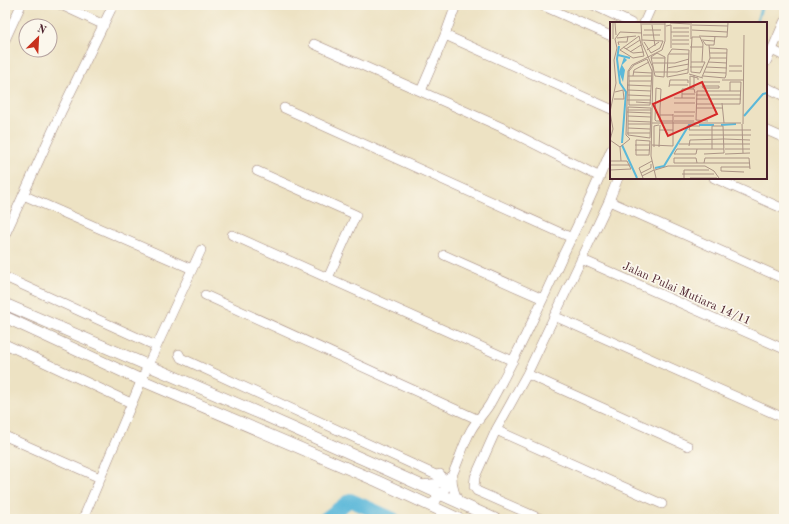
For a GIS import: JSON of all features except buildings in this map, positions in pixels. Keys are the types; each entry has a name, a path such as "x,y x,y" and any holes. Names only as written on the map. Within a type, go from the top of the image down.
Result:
{"street":[{"path":"5,40 22,5"},
{"path":"61,5 104,25"},
{"path":"5,235 113,5"},
{"path":"421,91 456,5"},
{"path":"542,5 610,36"},
{"path":"593,5 629,22"},
{"path":"644,22 652,5"},
{"path":"767,60 784,22"},
{"path":"445,35 610,109"},
{"path":"314,44 501,127 600,177"},
{"path":"772,50 784,56"},
{"path":"767,88 784,96"},
{"path":"284,108 572,238"},
{"path":"767,130 784,138"},
{"path":"429,505 434,503 442,494 452,475 471,430 492,402 572,238 610,152"},
{"path":"257,171 356,215 328,278"},
{"path":"541,519 477,491 474,488 475,477 496,430 526,374 554,316 618,179"},
{"path":"716,179 784,209"},
{"path":"23,195 192,269"},
{"path":"609,200 784,279"},
{"path":"232,235 513,361"},
{"path":"83,519 141,380 201,250"},
{"path":"444,255 543,299"},
{"name":"Jalan Pulai Mutiara 14/11","path":"581,259 784,349"},
{"path":"5,277 156,346"},
{"path":"205,296 479,420"},
{"path":"5,304 276,420 495,519"},
{"path":"554,316 784,418"},
{"path":"5,317 141,380 459,519"},
{"path":"5,344 132,403"},
{"path":"179,354 180,358 436,475 440,474"},
{"path":"526,374 688,446"},
{"path":"496,430 662,504"},
{"path":"5,436 100,478"},
{"path":"421,485 440,483 452,475"},
{"path":"452,475 453,491 459,502"}],"waterway":[{"path":"756,22 762,5"},
{"path":"325,519 350,500 393,519"}]}
